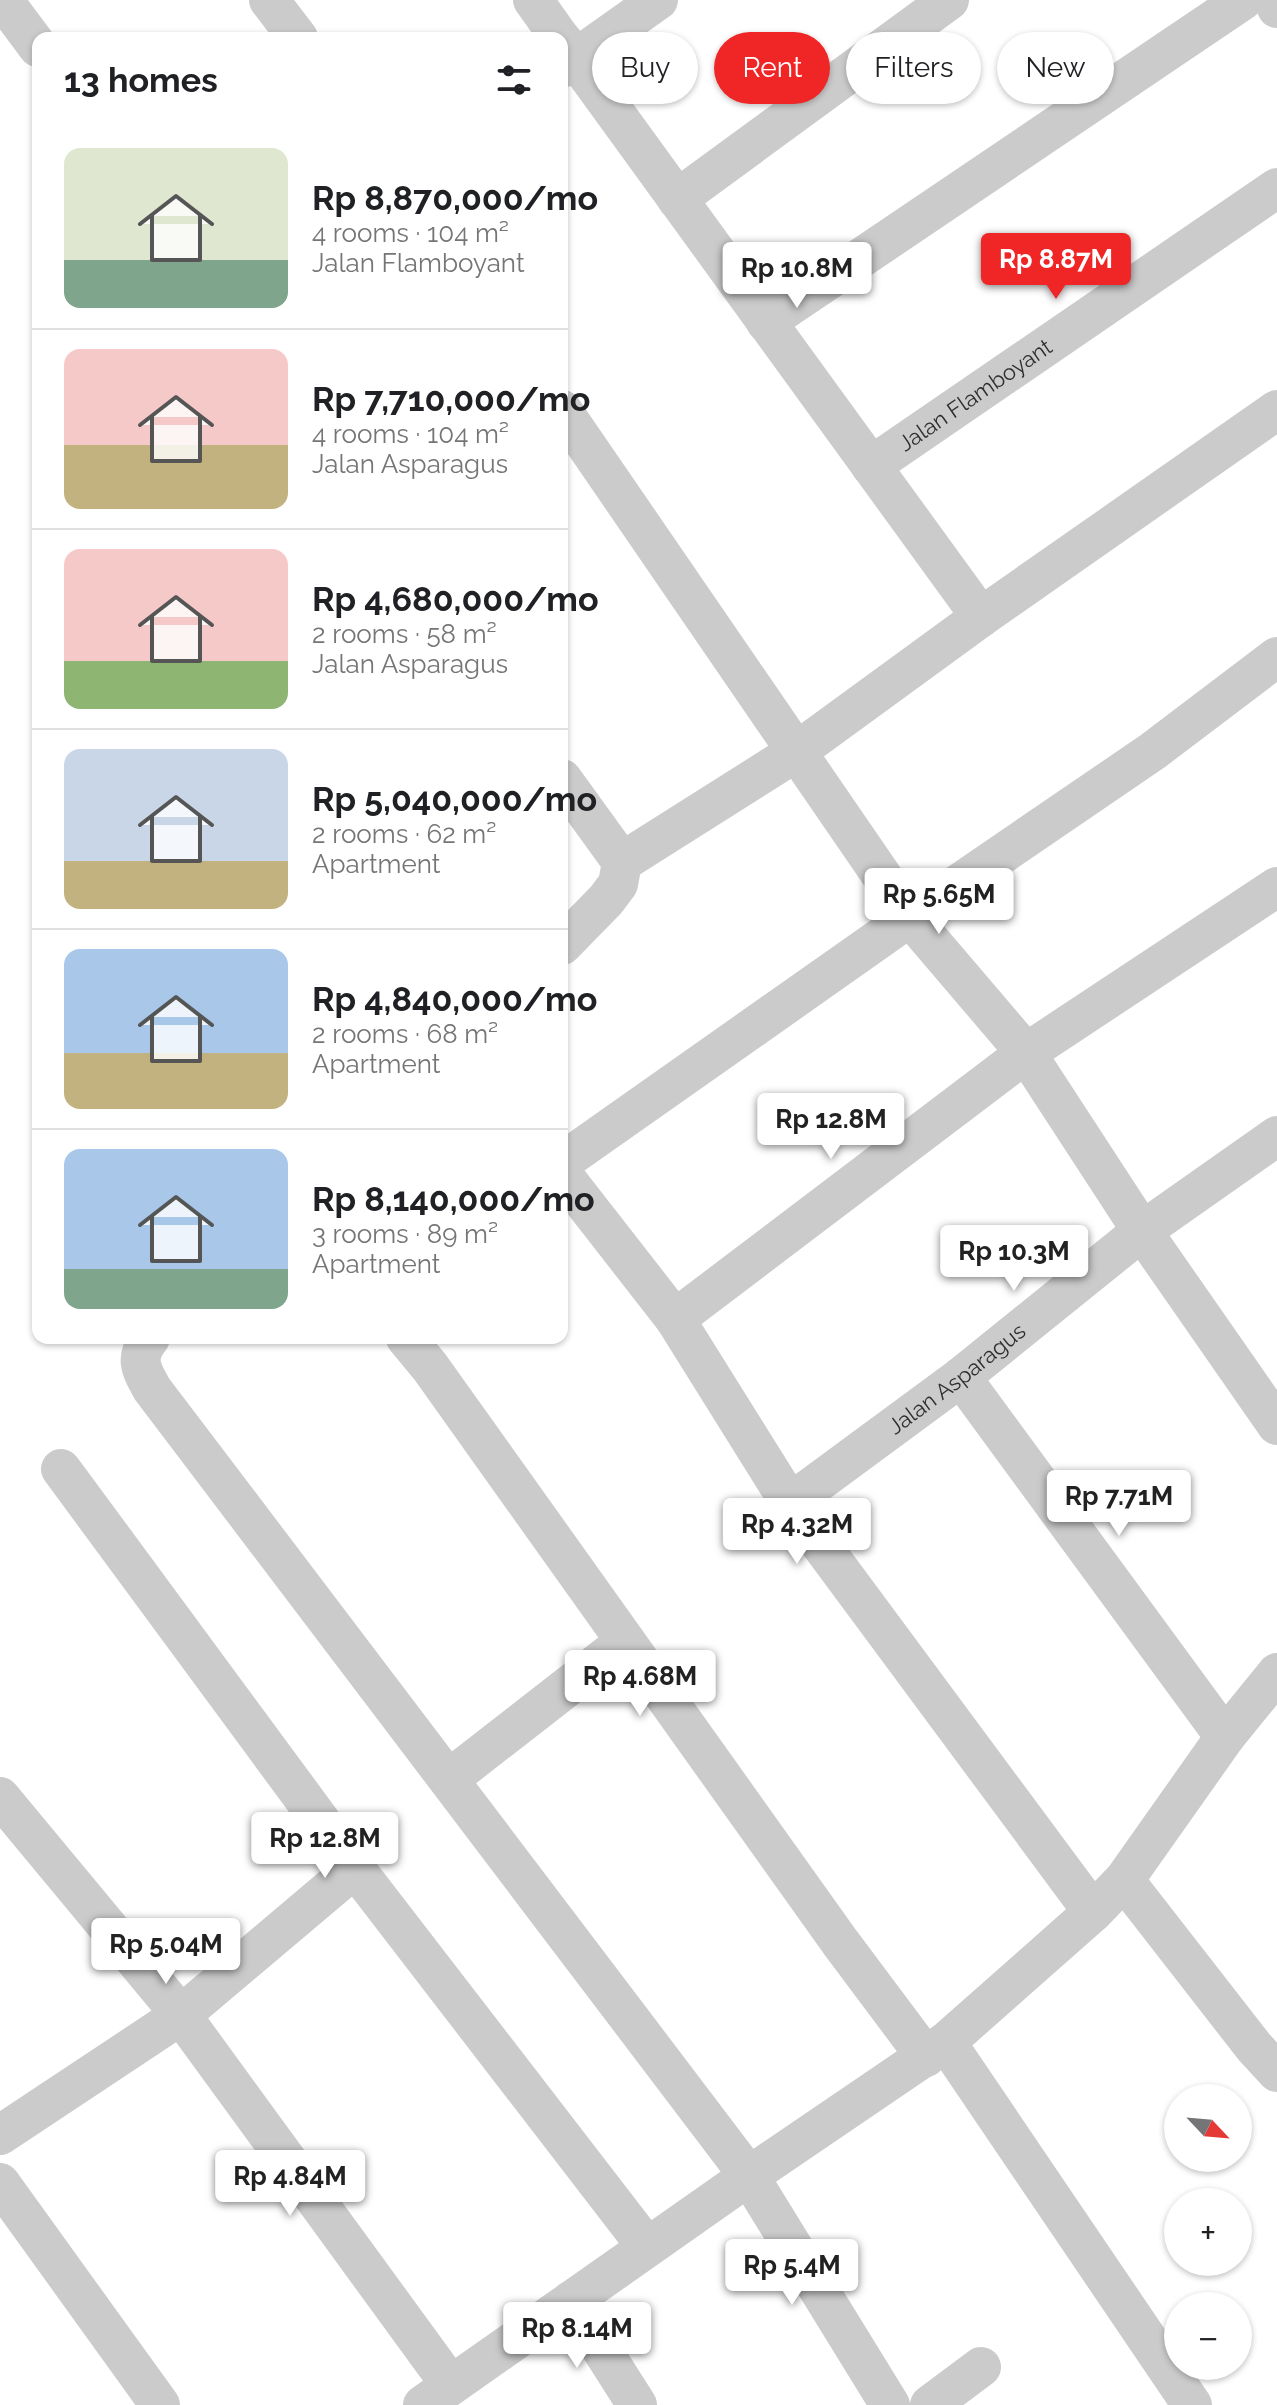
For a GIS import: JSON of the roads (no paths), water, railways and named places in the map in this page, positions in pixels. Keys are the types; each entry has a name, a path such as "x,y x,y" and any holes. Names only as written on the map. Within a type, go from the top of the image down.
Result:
{"street":[{"path":"3,0 32,39"},
{"path":"269,0 293,32"},
{"path":"533,0 553,32"},
{"path":"568,49 658,0"},
{"path":"677,199 949,0"},
{"path":"766,322 1243,0"},
{"path":"1275,0 1277,8"},
{"path":"568,55 677,199 981,617"},
{"name":"Jalan Flamboyant","path":"871,466 1277,188"},
{"path":"622,862 796,752 981,617 1277,410"},
{"path":"568,419 910,917 1026,1053 1142,1231 1277,1425"},
{"path":"568,1158 910,917 1153,751 1277,657"},
{"path":"568,787 622,862 618,884 568,939"},
{"path":"675,1319 1026,1053 1277,887"},
{"name":"Jalan Asparagus","path":"790,1503 961,1377 1142,1231 1277,1136"},
{"path":"568,1182 675,1319 790,1503 1093,1912"},
{"path":"146,1344 140,1368 152,1389 749,2176 890,2405"},
{"path":"411,1344 840,1942 936,2049 1192,2405"},
{"path":"961,1377 1225,1737"},
{"path":"61,1469 355,1868 647,2247"},
{"path":"449,1779 625,1642"},
{"path":"0,1797 181,2015 436,2395 936,2049 1093,1912 1124,1880 1225,1737 1277,1673"},
{"path":"0,2135 181,2015 355,1868"},
{"path":"1124,1880 1269,2046"},
{"path":"0,2183 160,2405"},
{"path":"571,2301 637,2405"},
{"path":"930,2405 981,2367"}]}
